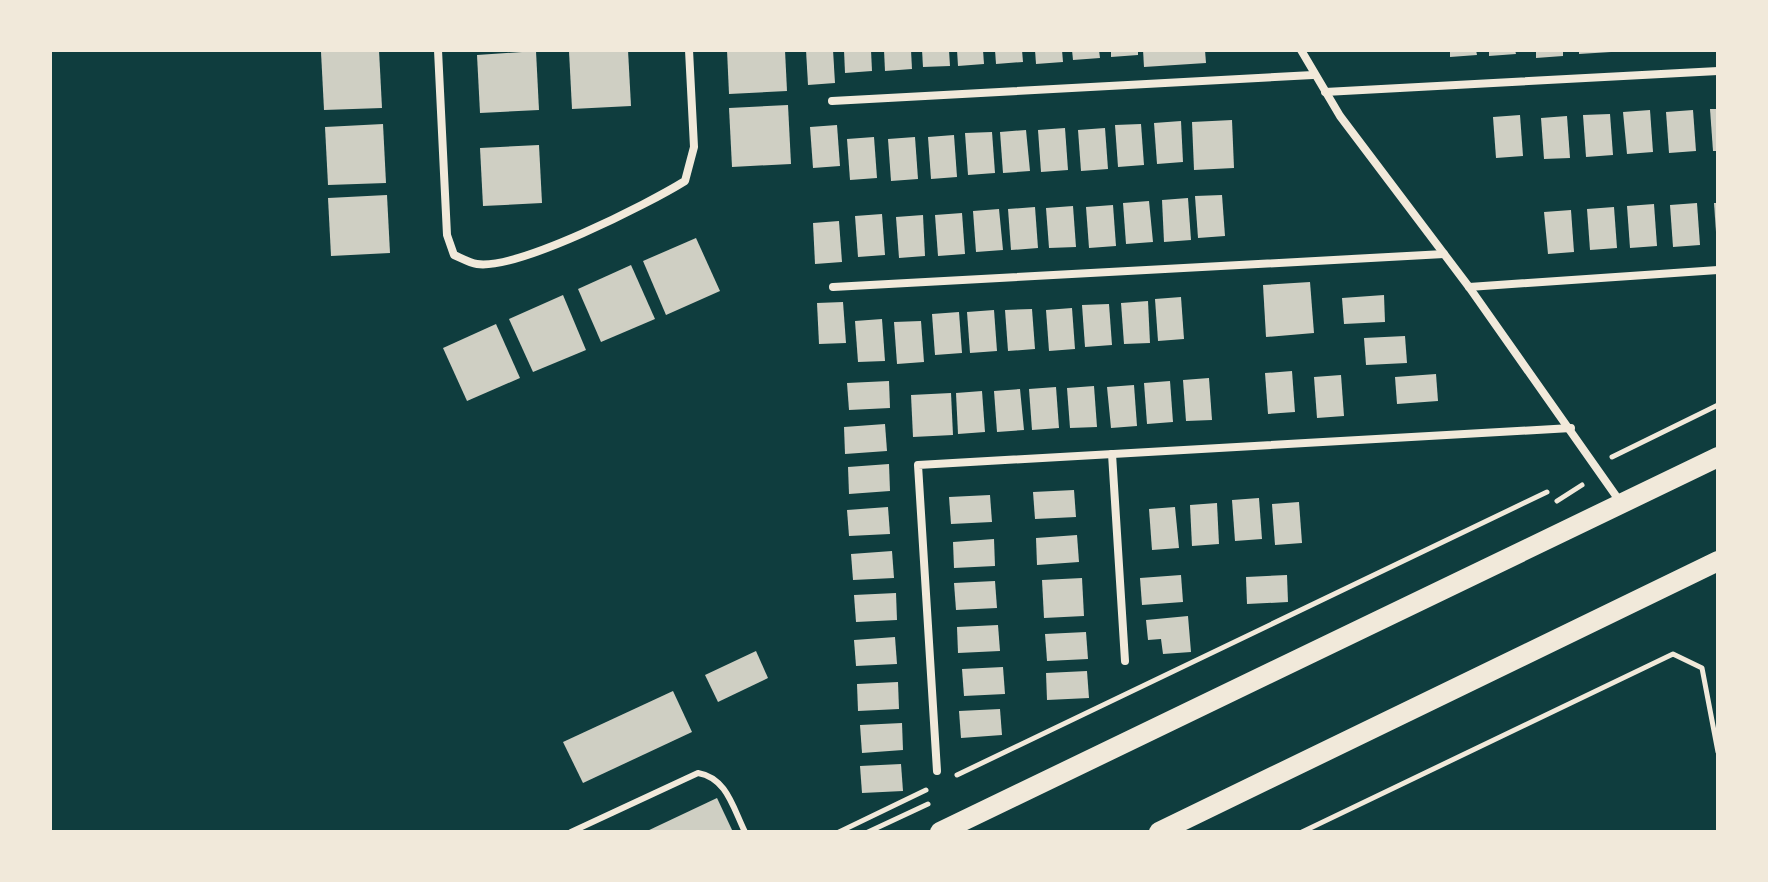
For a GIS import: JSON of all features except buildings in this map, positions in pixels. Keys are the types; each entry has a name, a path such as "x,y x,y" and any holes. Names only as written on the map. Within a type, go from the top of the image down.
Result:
{"main road":[{"path":"940,832 1718,457"},
{"path":"1159,832 1718,561"}],"street":[{"path":"438,50 447,235 454,255 478,264 517,259 652,201 685,181 694,147 689,50"},
{"path":"1301,50 1325,92 1571,428 1621,503"},
{"path":"1325,92 1718,71"},
{"path":"832,101 1313,75"},
{"path":"833,287 1444,254"},
{"path":"1469,287 1718,270"},
{"path":"937,771 918,465 1571,428"},
{"path":"1112,454 1125,661"}],"lane":[{"path":"571,832 698,773 711,775 722,784 745,832"}],"path":[{"path":"1554,502 1601,474 1614,452 1718,405"},
{"path":"952,778 1547,492"},
{"path":"1302,832 1673,654 1702,668 1718,752"},
{"path":"839,832 938,784"},
{"path":"868,832 938,799"}]}
